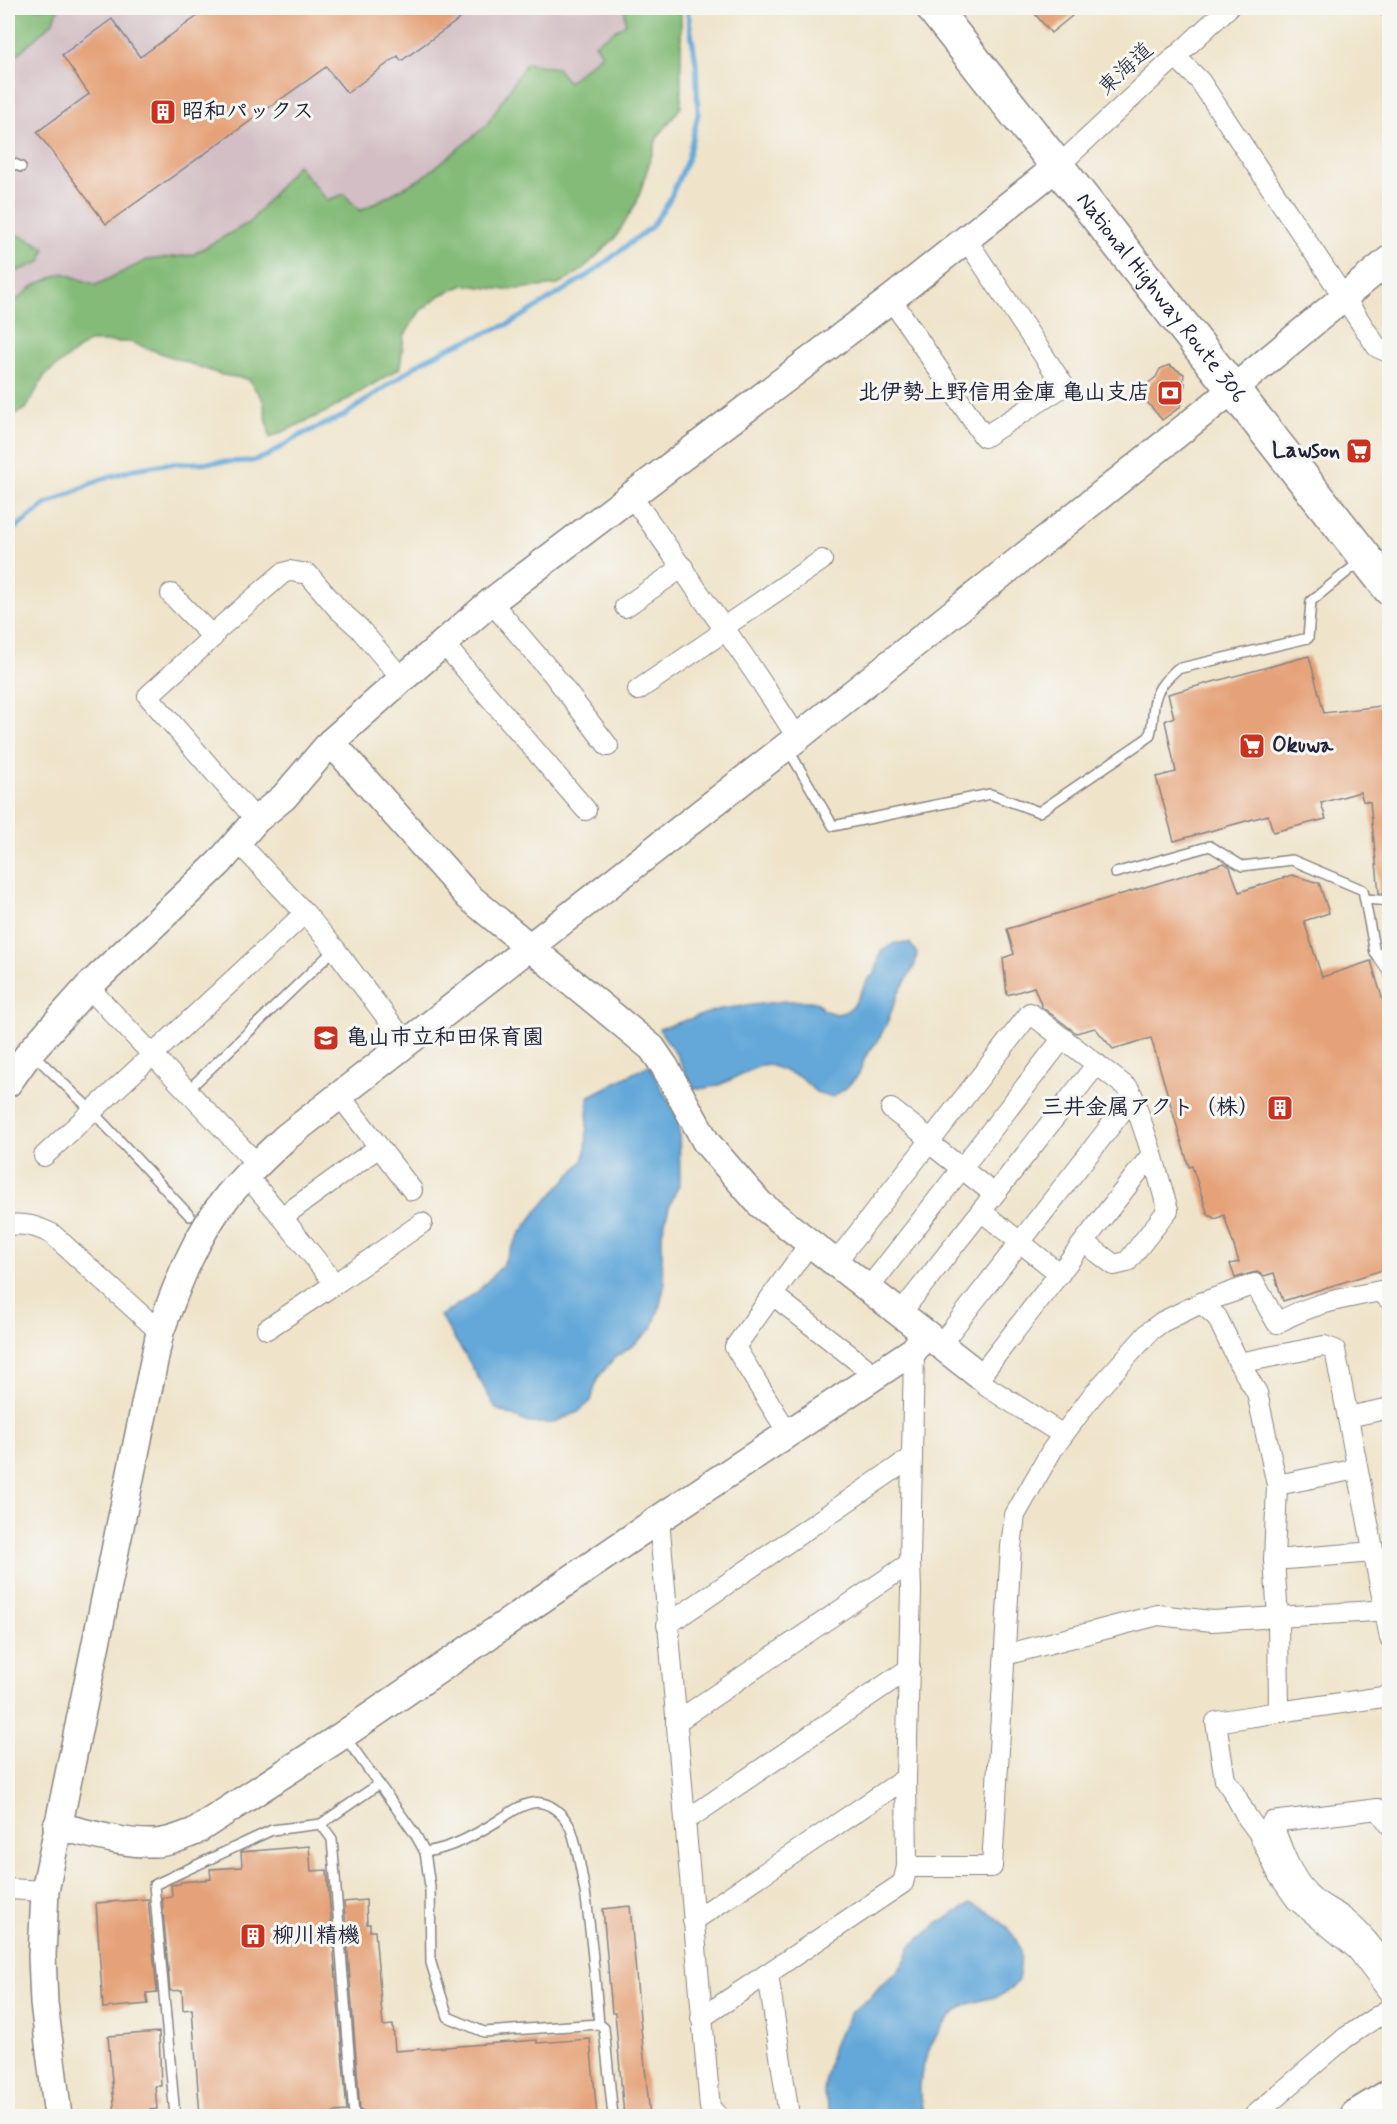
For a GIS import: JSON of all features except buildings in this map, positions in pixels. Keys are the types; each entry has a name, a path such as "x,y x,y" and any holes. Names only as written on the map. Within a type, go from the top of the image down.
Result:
{"highway":[{"name":"National Highway Route 306","path":"933,8 1389,589"},
{"path":"1357,2116 1389,2096"}],"street":[{"name":"東海道","path":"1058,166 1228,8"},
{"path":"1175,56 1200,81 1377,346 1383,350 1389,350"},
{"path":"8,1083 30,1052 88,987 219,863 256,820 284,797 331,742 402,679 491,602 891,299 1058,166"},
{"path":"891,299 984,437 1064,386 966,239"},
{"path":"58,2116 44,2003 42,1956 45,1891 160,1332 184,1269 225,1199 285,1138 792,741 1232,390 1389,259"},
{"path":"630,495 738,645 792,741"},
{"path":"639,690 716,637 723,627 822,560"},
{"path":"625,607 683,567"},
{"path":"256,820 148,696 283,573 308,574 338,609 359,628 402,679"},
{"path":"171,594 213,637"},
{"path":"491,602 552,673 608,746"},
{"path":"443,644 586,810"},
{"path":"331,742 469,897 652,1048 706,1142 760,1204 900,1314 926,1343 980,1376 986,1386 1063,1435"},
{"path":"238,842 336,949 406,1043"},
{"path":"44,1156 305,913"},
{"path":"88,987 187,1091 251,1170 282,1217 335,1284"},
{"path":"835,1263 1030,1013 1129,1089 1152,1154 1168,1210 1127,1262 1114,1265 1084,1242"},
{"path":"868,1289 1063,1038"},
{"path":"900,1314 1097,1064"},
{"path":"340,1096 412,1190"},
{"path":"57,1826 132,1841 154,1843 173,1840 194,1832 344,1735 659,1519 926,1343 1020,1242 1132,1097"},
{"path":"891,1109 994,1194"},
{"path":"282,1217 380,1147"},
{"path":"980,1376 1152,1154"},
{"path":"981,1211 1060,1274"},
{"path":"8,1225 22,1223 52,1234 160,1332"},
{"path":"267,1329 422,1224"},
{"path":"788,1433 735,1347 810,1244"},
{"path":"907,1867 992,1868 1011,1547 1015,1515 1052,1450 1092,1396 1150,1331 1162,1322 1201,1303 1255,1284 1277,1323 1300,1310 1321,1303 1380,1291 1389,1300"},
{"path":"773,1295 875,1376"},
{"path":"1201,1303 1217,1317 1239,1363 1257,1393 1276,1485 1274,1560 1278,1617 1279,1712"},
{"path":"701,2018 903,1883 907,1867 906,1778 912,1457 926,1343"},
{"path":"1239,1363 1324,1346 1335,1350 1386,1610 1389,1638"},
{"path":"1348,1417 1389,1408"},
{"path":"667,1625 912,1457"},
{"path":"1276,1485 1357,1469"},
{"path":"659,1519 701,2018 710,2108 718,2116"},
{"path":"1274,1560 1374,1552"},
{"path":"676,1722 910,1563"},
{"path":"1005,1655 1158,1614 1212,1621 1386,1610"},
{"path":"684,1821 909,1668"},
{"path":"1389,1696 1216,1722 1225,1780 1258,1832 1279,1876 1296,1900 1357,1950 1389,1994"},
{"path":"693,1921 906,1778"},
{"path":"1389,1825 1378,1809 1272,1822 1294,1875 1309,1893 1360,1932 1389,1970"},
{"path":"8,1889 45,1891"},
{"path":"768,1974 789,2116"},
{"path":"1254,2116 1345,2038 1389,2008"}],"lane":[{"path":"8,161 21,167"},
{"path":"792,741 833,826 990,794 1039,812 1149,737 1152,730 1155,698 1161,684 1177,669 1308,638 1311,601 1364,558"},
{"path":"1115,873 1210,846 1242,866 1292,860 1363,890 1375,952 1389,974"},
{"path":"1365,899 1389,901"},
{"path":"187,1091 336,949"},
{"path":"1375,952 1389,955"},
{"path":"30,1052 93,1112 190,1216"},
{"path":"344,1735 415,1834 425,1852 430,1887 431,1963 448,2017 484,2032 599,2024 604,2028 613,2116"},
{"path":"176,2116 154,1886 272,1830 321,1824 379,1784"},
{"path":"425,1852 471,1837 515,1809 531,1803 545,1803 554,1808 570,1827 582,1873 591,1931 599,2024"},
{"path":"321,1824 332,1839 354,2116"}],"shaded area":[{"path":"59,8 625,8 625,24 595,44 602,54 568,82 557,68 526,63 486,126 422,178 359,211 344,194 327,200 297,166 250,222 192,255 147,260 96,285 35,285 8,307 8,272 15,272 24,237 8,233 8,63 52,23"}],"green space":[{"path":"9,8 59,8 52,23 8,63"},
{"path":"625,8 678,8 681,15 681,107 657,138 637,202 615,238 581,271 558,285 506,290 464,285 441,295 420,311 404,336 400,368 330,410 270,438 263,400 248,379 222,375 130,342 88,342 45,375 26,409 8,417 8,307 35,285 63,273 96,285 147,260 192,255 250,222 297,165 327,200 344,194 360,211 422,178 486,126 526,63 557,68 568,82 602,54 595,44 625,24"},
{"path":"8,233 24,237 45,248 41,262 15,272 8,272"}],"water":[{"path":"895,943 910,943 917,954 915,965 898,994 878,1040 865,1057 859,1074 846,1088 833,1097 816,1092 800,1077 767,1064 722,1084 693,1088 678,1057 659,1029 720,1009 785,1001 811,1001 818,1003 823,1010 836,1014 845,1012 854,1005 868,979 875,974 881,951"},
{"path":"649,1065 679,1120 680,1182 669,1207 662,1233 662,1267 665,1283 659,1309 652,1328 634,1345 615,1357 597,1379 591,1401 578,1412 553,1423 529,1423 496,1409 440,1316 476,1293 501,1267 536,1212 583,1161 586,1151 588,1097"},
{"path":"971,1904 985,1910 1007,1927 1012,1934 1019,1947 1019,1980 1004,1994 961,2008 941,2028 926,2057 922,2073 921,2103 926,2116 831,2116 824,2095 825,2078 833,2046 851,2012 870,1998 898,1971 910,1947 940,1922"}],"waterway":[{"path":"8,534 45,505 99,480 135,469 165,464 253,461 267,456 299,436 345,415 421,362 451,347 511,323 590,274 651,227 668,203 688,158 698,114 696,62 687,8"}],"place":[{"name":"昭和パックス","path":"163,112"},
{"name":"北伊勢上野信用金庫 亀山支店","path":"1170,393"},
{"name":"Lawson","path":"1359,451"},
{"name":"Okuwa","path":"1252,746"},
{"name":"亀山市立和田保育園","path":"326,1038"},
{"name":"三井金属アクト（株）","path":"1280,1108"},
{"name":"柳川精機","path":"253,1936"}]}
